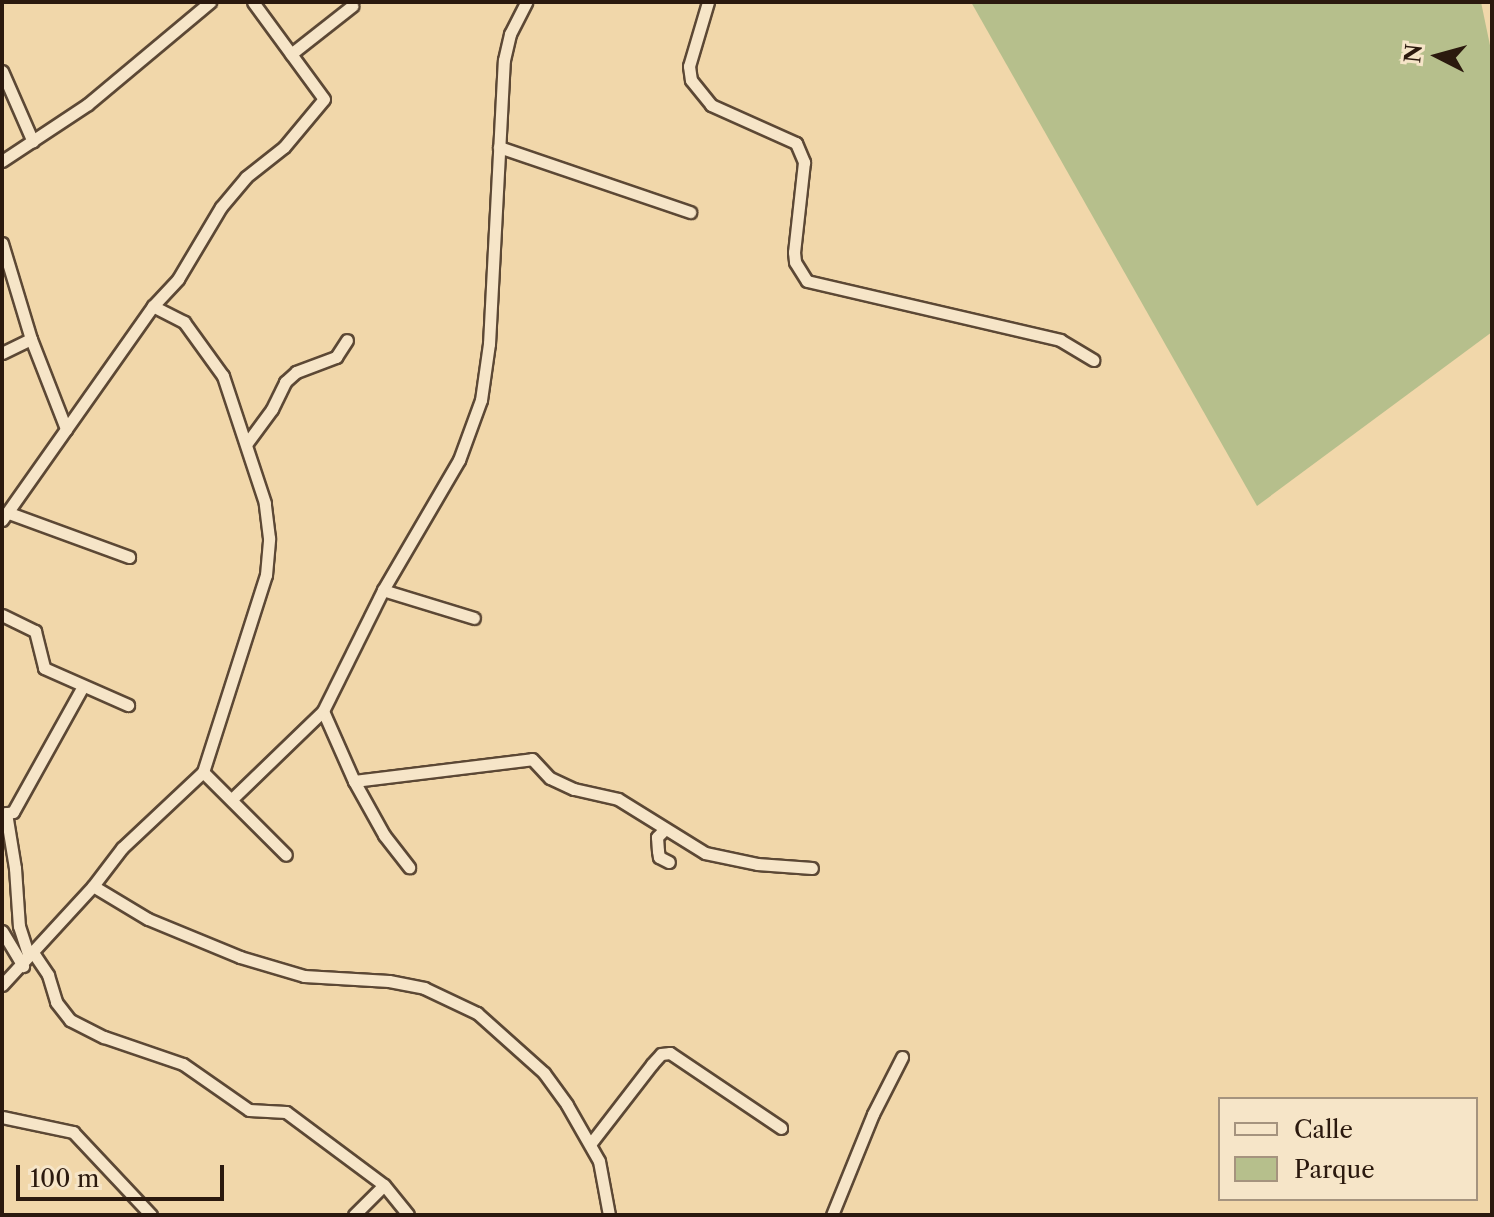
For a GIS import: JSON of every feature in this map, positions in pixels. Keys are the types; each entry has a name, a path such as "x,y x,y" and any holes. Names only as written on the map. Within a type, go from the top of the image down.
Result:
{"street":[{"path":"2,161 88,104 210,2"},
{"path":"233,798 323,711 383,590 459,460 481,400 489,344 504,60 510,34 526,2"},
{"path":"708,2 689,66 691,80 711,105 796,143 804,162 794,252 795,262 807,281 1060,340 1093,360"},
{"path":"129,557 5,517 153,306 178,279 221,207 246,177 293,138 324,99 257,4"},
{"path":"291,54 352,6"},
{"path":"2,71 33,142"},
{"path":"499,147 690,212"},
{"path":"2,243 31,339 66,429"},
{"path":"2,985 93,886 122,848 203,772 266,575 269,538 265,503 223,376 184,322 153,306"},
{"path":"2,353 31,339"},
{"path":"247,443 272,409 285,382 296,372 336,357 347,340"},
{"path":"383,590 474,618"},
{"path":"2,615 35,631 44,668 128,705"},
{"path":"28,957 19,926 15,868 4,814 13,812 83,686"},
{"path":"323,711 354,781 384,835 409,867"},
{"path":"354,781 532,759 550,778 574,789 618,799 705,853 757,864 812,868"},
{"path":"203,772 233,798 286,855"},
{"path":"664,830 657,837 658,851 659,857 669,862"},
{"path":"93,886 148,919 240,957 304,976 389,981 424,988 477,1013 544,1073 591,1143 599,1161 609,1215"},
{"path":"2,931 48,975 56,1002 70,1020 104,1037 183,1064 249,1110 286,1112 384,1185 408,1215"},
{"path":"591,1143 652,1064 661,1054 670,1053 781,1128"},
{"path":"832,1215 873,1114 902,1057"},
{"path":"2,1117 73,1132 151,1215"},
{"path":"354,1215 384,1185"}],"green space":[{"path":"971,2 1481,2 1492,55 1492,332 1257,506"}]}
